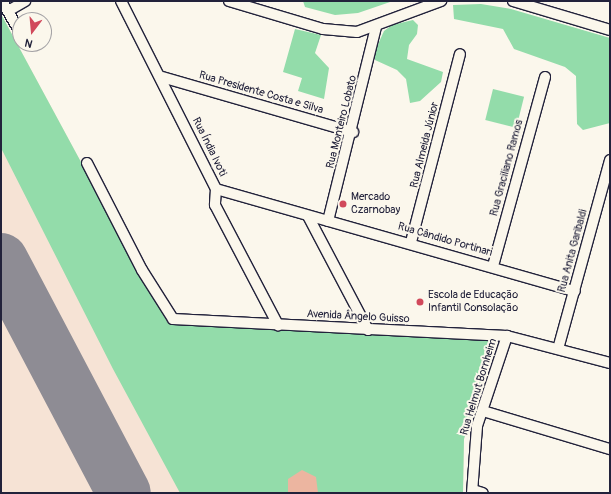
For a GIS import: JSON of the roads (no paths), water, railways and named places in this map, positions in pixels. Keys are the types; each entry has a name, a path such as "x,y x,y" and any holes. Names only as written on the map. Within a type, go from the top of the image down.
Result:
{"street":[{"path":"2,1 12,17"},
{"path":"8,10 25,1"},
{"name":"Rua Índia Ivoti","path":"121,1 162,77 216,189 215,205 278,325"},
{"path":"229,1 323,29 357,32 376,27 441,1"},
{"path":"513,1 610,30"},
{"name":"Rua Monteiro Lobato","path":"328,221 353,132 376,27"},
{"name":"Rua Almeida Júnior","path":"412,242 460,54"},
{"name":"Rua Presidente Costa e Silva","path":"162,77 353,132"},
{"name":"Rua Graciliano Ramos","path":"493,266 545,77"},
{"name":"Rua Anita Garibaldi","path":"558,349 610,160"},
{"name":"Avenida Ângelo Guisso","path":"87,163 142,270 173,319 506,336 610,363"},
{"name":"Rua Cândido Portinari","path":"216,189 308,216 412,242 574,291"},
{"path":"308,216 368,330"},
{"name":"Rua Helmut Bornheim","path":"473,492 474,446 506,336"},
{"path":"483,411 610,449"},
{"path":"473,492 484,493"}],"place":[{"name":"Mercado Czarnobay","path":"343,204"},
{"name":"Escola de Educação Infantil Consolação","path":"420,302"}]}
